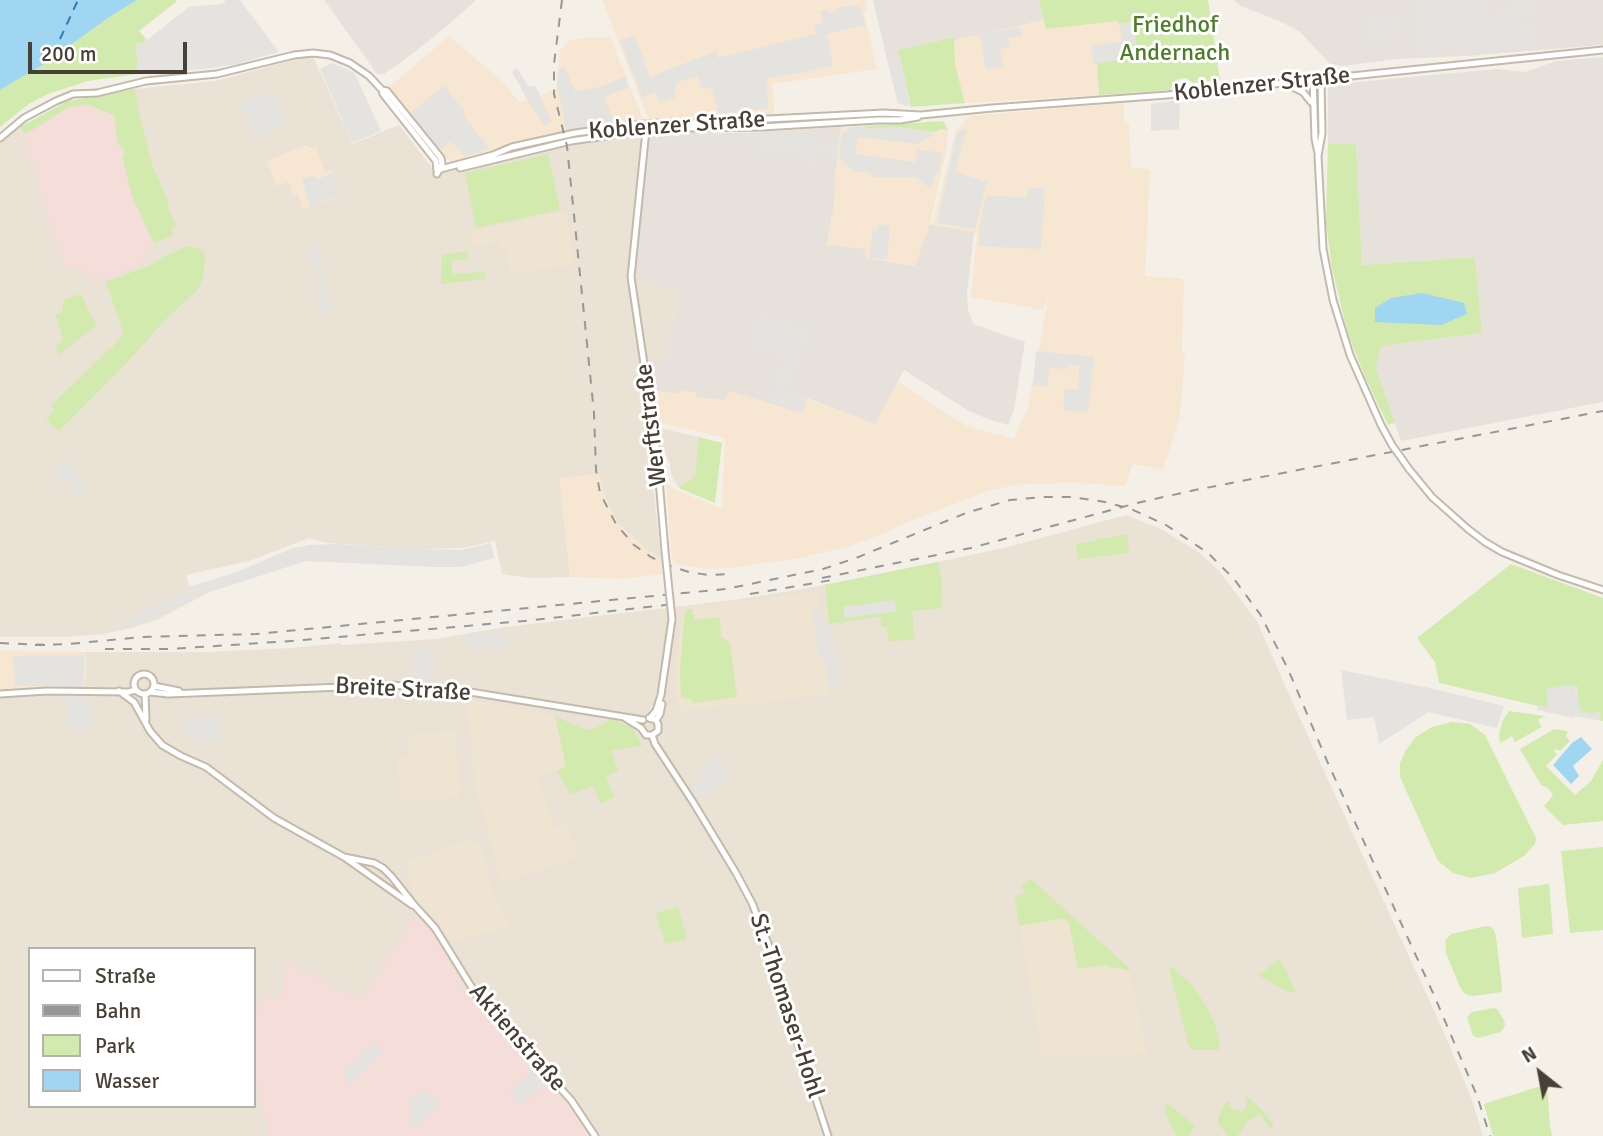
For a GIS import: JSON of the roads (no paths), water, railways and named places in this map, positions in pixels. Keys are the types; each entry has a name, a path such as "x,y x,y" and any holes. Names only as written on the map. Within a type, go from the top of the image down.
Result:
{"street":[{"name":"Koblenzer Straße","path":"438,171 571,141 646,130 900,120 922,115 992,108 1179,94 1603,50"},
{"path":"0,138 24,118 73,94 97,93 136,83 217,74 294,55 313,53 330,55 360,69 382,90 436,161 438,171"},
{"path":"1313,79 1323,249 1333,300 1350,355 1392,445 1432,497 1485,542 1502,552 1558,575 1603,590"},
{"path":"1318,156 1322,133 1321,79"},
{"path":"1283,83 1303,92 1313,104"},
{"path":"382,90 387,91 441,158 448,163 467,162"},
{"name":"Koblenzer Straße","path":"438,171 495,155 509,148 558,136 646,123 718,123 878,113 922,115"},
{"name":"Werftstraße","path":"646,130 631,277 656,444 671,619 662,695 650,719"},
{"path":"438,171 441,158"},
{"name":"Breite Straße","path":"141,691 136,677 145,674 153,679 154,686 181,692"},
{"name":"Breite Straße","path":"0,694 47,691 141,691 168,694 391,685 464,691 622,717 650,719"},
{"path":"144,720 141,691 154,686"},
{"name":"Aktienstraße","path":"119,691 134,702 156,739 171,751 206,767 274,818 345,857 415,906"},
{"path":"650,719 658,724 658,731 646,735 641,728 650,719 660,714 662,704"},
{"name":"Breite Straße","path":"622,717 641,728"},
{"name":"St.-Thomaser-Hohl","path":"652,735 655,744 736,873 755,910 774,959 828,1136"},
{"name":"Aktienstraße","path":"345,857 374,863 392,877 435,928 479,999 570,1100 595,1136"},
{"path":"383,883 392,877"}],"water":[{"path":"0,0 137,0 46,63 0,90"},
{"path":"1422,293 1464,303 1467,314 1441,325 1375,322 1375,308 1391,298"},
{"path":"1581,737 1592,749 1573,766 1579,776 1571,784 1553,765 1572,743"}],"railway":[{"path":"562,0 554,64 554,94 567,146 600,493 616,524 634,545 651,557 689,572 729,574"},
{"path":"822,578 971,548 1195,490 1603,411"},
{"path":"35,645 143,637 256,634 726,589 823,569 966,513 1010,500 1072,497 1131,509 1166,525 1208,553 1234,579 1260,614 1288,669 1433,993 1477,1096 1490,1136"},
{"path":"750,594 832,580"},
{"path":"105,649 170,649 291,641 524,621 666,605"},
{"path":"0,643 45,645"}],"park label":[{"name":"Friedhof Andernach","path":"1175,40"}]}
